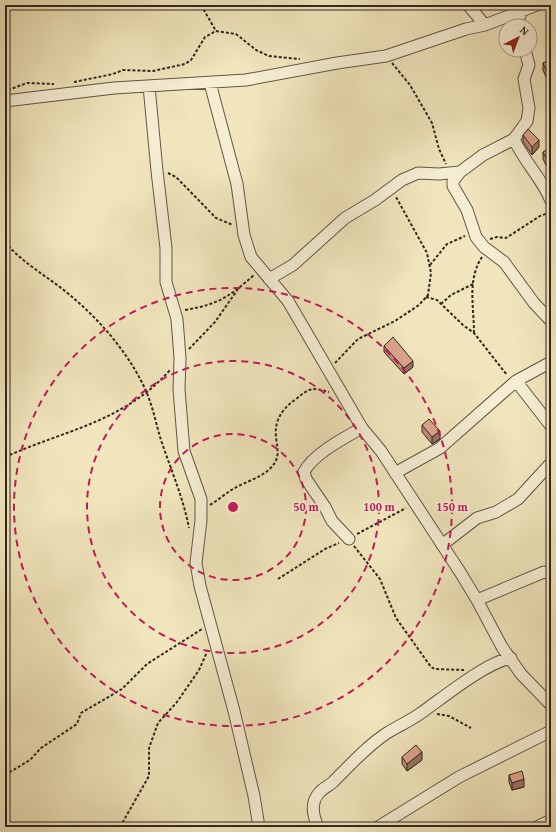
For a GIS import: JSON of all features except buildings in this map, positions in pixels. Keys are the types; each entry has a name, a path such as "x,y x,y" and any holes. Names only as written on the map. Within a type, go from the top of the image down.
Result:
{"street":[{"path":"468,5 485,25"},
{"path":"5,101 69,92 246,80 329,64 386,56 466,29 485,25 537,5"},
{"path":"519,18 522,11"},
{"path":"269,279 293,264 345,218 402,180 418,173 456,173 484,155 514,140 528,121 529,108 524,79 529,65 527,58"},
{"path":"210,83 237,184 248,249 261,269 288,301 362,428 381,451 442,545 477,600 496,637 512,658 521,674 551,705"},
{"path":"149,86 166,248 166,282 176,312 180,358 179,389 184,451 200,493 201,510 196,563 213,638 223,665 234,711 254,796 259,827"},
{"path":"514,140 522,156 541,180 551,201"},
{"path":"456,173 453,186 467,210 481,243 504,262 534,304 551,321"},
{"path":"395,473 440,448 515,382 551,362"},
{"path":"515,382 551,426"},
{"path":"349,539 332,521 322,502 306,479 304,472 315,458 341,439 362,428"},
{"path":"442,545 477,518 496,512 518,499 551,463"},
{"path":"477,600 544,572 551,574"},
{"path":"318,827 312,811 318,793 333,783 348,765 387,733 406,724 487,668 502,660 512,658"},
{"path":"378,827 459,777 551,731"},
{"path":"537,827 551,820"}],"path":[{"path":"201,5 216,31"},
{"path":"71,83 83,79 113,74 123,70 153,71 185,64 191,60 205,37 216,31 236,34 256,50 268,56 306,59"},
{"path":"386,56 410,85 434,128 439,149 456,173"},
{"path":"5,91 27,83 58,84"},
{"path":"157,171 173,175 219,220 244,229"},
{"path":"329,370 358,339 395,321 419,305 426,297 430,283 430,264 427,253 391,187"},
{"path":"481,243 497,237 506,238 540,216 551,212"},
{"path":"430,264 442,249 451,241 471,235 481,243"},
{"path":"5,242 28,264 71,296 94,318 122,349 138,374 146,392 161,440 179,488 190,533"},
{"path":"474,333 473,284 479,261 481,243"},
{"path":"176,312 215,304 238,289 261,269"},
{"path":"441,304 451,295 473,284"},
{"path":"5,457 38,443 94,424 115,414 146,392 166,375 180,358 215,322 238,289"},
{"path":"426,297 441,304 463,325 474,333 515,382"},
{"path":"201,510 234,488 266,472 274,464 277,459 278,446 276,432 284,407 303,392 311,389 342,395"},
{"path":"349,539 362,558 380,579 396,618 431,667 444,670 467,670"},
{"path":"5,776 30,760 41,748 77,724 81,713 122,689 147,664 210,624"},
{"path":"120,827 149,776 149,748 158,723 177,702 199,670 213,638"},
{"path":"422,713 444,714 471,728"}]}
